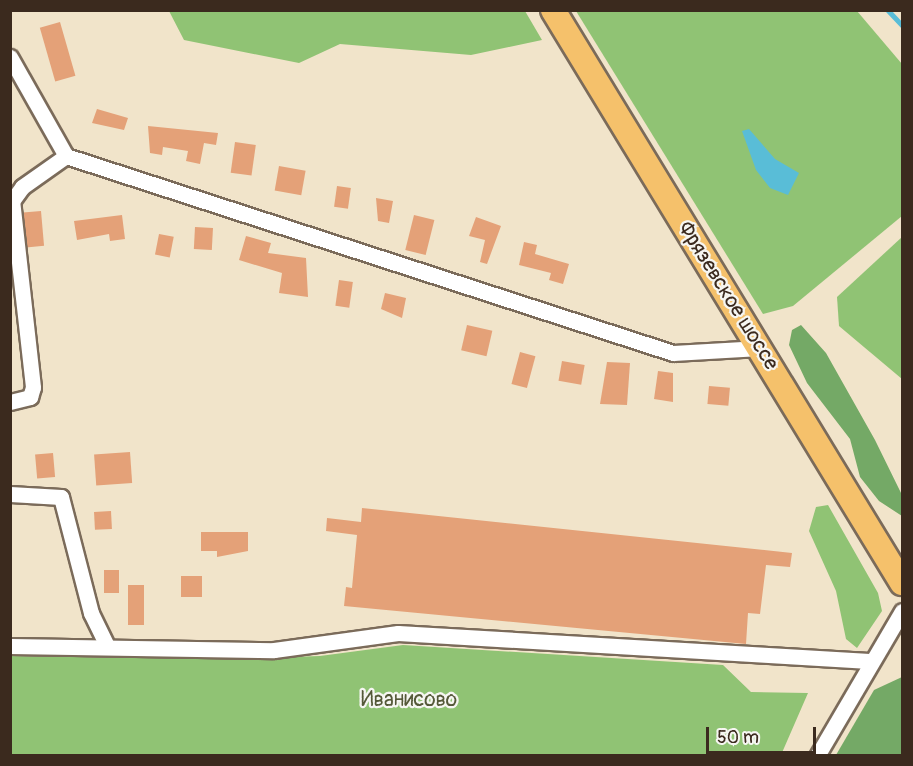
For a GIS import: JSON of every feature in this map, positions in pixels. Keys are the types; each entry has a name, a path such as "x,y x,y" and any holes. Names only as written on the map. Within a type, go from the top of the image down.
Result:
{"highway":[{"name":"Фрязевское шоссе","path":"553,10 903,583"}],"street":[{"path":"10,57 66,156 673,353 760,348"},
{"path":"10,402 30,397 33,387 12,201 22,187 66,156"},
{"path":"10,494 62,496 91,613 107,646"},
{"path":"817,756 869,661 903,611"},
{"path":"10,646 274,650 398,633 869,661"}],"green space":[{"path":"169,11 525,11 542,40 471,55 340,44 299,63 184,40"},
{"path":"576,11 857,11 902,64 902,216 793,306 763,314"},
{"path":"902,237 902,379 839,326 837,297"},
{"path":"801,325 826,353 875,440 902,495 902,516 879,501 860,477 850,439 807,383 789,345 792,330"},
{"path":"828,505 878,593 882,611 857,648 846,639 836,591 809,531 816,507"},
{"name":"Иванисово","path":"403,645 723,665 751,692 808,693 781,755 11,755 11,656 231,659 320,656"},
{"path":"902,677 902,755 836,755 874,690"}],"water":[{"path":"749,129 775,159 799,173 788,195 770,188 756,170 742,131"}],"building":[{"path":"60,22 75,76 55,82 40,28"},
{"path":"97,109 128,118 124,130 92,123"},
{"path":"148,126 218,133 216,145 204,143 200,164 186,161 188,151 163,147 162,155 150,153"},
{"path":"235,142 256,145 251,176 231,173"},
{"path":"279,166 306,171 301,195 275,191"},
{"path":"337,186 351,188 348,209 334,207"},
{"path":"376,198 393,201 389,223 378,221"},
{"path":"41,211 44,246 26,247 23,213"},
{"path":"122,215 125,239 110,241 109,234 77,240 74,221"},
{"path":"414,215 434,220 426,255 405,250"},
{"path":"476,217 501,226 487,264 480,262 485,240 469,236"},
{"path":"195,227 213,228 212,250 194,249"},
{"path":"159,234 174,237 170,257 155,255"},
{"path":"246,236 271,243 268,253 306,258 308,297 279,293 282,273 239,260"},
{"path":"524,242 537,245 535,254 569,264 563,284 549,280 551,273 519,265"},
{"path":"339,280 353,282 349,308 335,306"},
{"path":"385,293 406,298 402,318 381,309"},
{"path":"467,325 492,331 486,356 461,350"},
{"path":"520,352 535,356 527,388 511,384"},
{"path":"562,361 585,365 581,385 559,381"},
{"path":"607,362 630,363 627,405 600,404"},
{"path":"658,371 673,373 673,402 654,399"},
{"path":"709,386 730,388 728,406 707,404"},
{"path":"130,452 132,483 96,485 94,455"},
{"path":"53,453 55,477 37,478 35,455"},
{"path":"362,508 792,553 790,567 766,565 760,614 748,613 746,644 344,606 346,587 352,588 357,535 326,531 327,518 361,522"},
{"path":"111,511 112,529 95,530 94,512"},
{"path":"201,532 248,532 248,551 217,557 217,551 201,551"},
{"path":"104,570 119,570 119,593 104,593"},
{"path":"181,576 202,576 202,597 181,597"},
{"path":"128,585 144,585 144,625 128,625"}],"waterway":[{"path":"888,10 902,25"}]}
